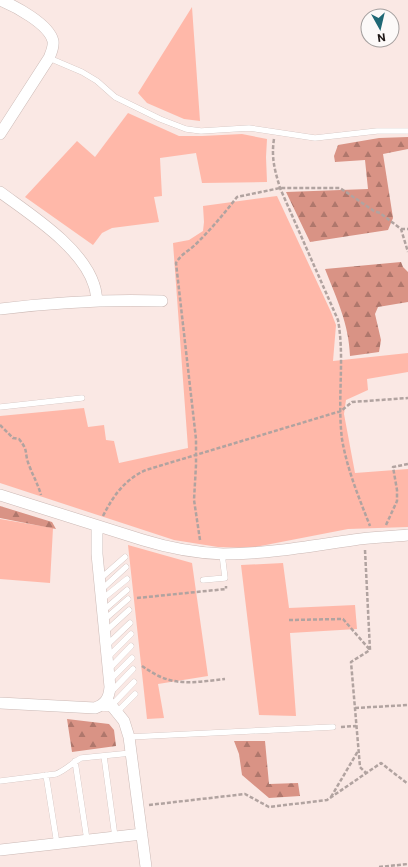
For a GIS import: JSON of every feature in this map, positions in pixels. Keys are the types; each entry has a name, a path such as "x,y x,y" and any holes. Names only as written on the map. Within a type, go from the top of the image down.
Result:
{"street":[{"path":"0,0 22,11 42,24 50,33 53,41 49,58 0,134"},
{"path":"0,192 40,222 81,260 94,284 98,300"},
{"path":"0,309 38,304 98,300 162,301"},
{"path":"0,495 97,527 165,546 222,554 266,552 372,538 408,536"},
{"path":"97,527 96,539 109,675 110,703 124,721 129,737 146,867"},
{"path":"0,703 95,708 110,703"},
{"path":"0,850 142,834"}],"lane":[{"path":"49,58 82,72 97,81 115,97 160,119 186,129 201,131 249,128 315,138 377,131 408,131"},
{"path":"0,407 82,398"},
{"path":"204,580 225,578 222,554"},
{"path":"102,600 125,557"},
{"path":"102,600 126,567"},
{"path":"102,600 127,579"},
{"path":"102,600 127,590"},
{"path":"102,600 128,599"},
{"path":"105,632 129,610"},
{"path":"106,646 130,623"},
{"path":"107,658 131,634"},
{"path":"109,675 132,646"},
{"path":"109,675 132,658"},
{"path":"110,703 133,669"},
{"path":"110,703 134,682"},
{"path":"110,703 120,709 135,694"},
{"path":"129,737 333,727"},
{"path":"0,781 56,774 64,771 82,758 131,753"},
{"path":"104,756 116,837"},
{"path":"76,761 87,840"},
{"path":"46,775 57,844"}],"path":[{"path":"275,132 272,154 274,168 280,188 338,320 341,332 342,438 354,486 372,538 370,650"},
{"path":"203,552 194,500 196,455 195,431 176,263 179,257 193,247 219,221 237,197 280,188 340,188 374,211 380,213 401,230 408,252"},
{"path":"401,230 408,229"},
{"path":"97,527 111,500 124,484 138,473 341,410 352,402 408,398"},
{"path":"0,425 13,438 19,439 26,448 28,462 39,486 43,509"},
{"path":"372,538 397,501 397,490 393,467 408,464"},
{"path":"128,599 226,589 225,578"},
{"path":"289,620 343,619 370,650"},
{"path":"366,773 360,767 351,662 370,650"},
{"path":"138,664 161,677 177,681 189,682 226,679"},
{"path":"354,708 408,705"},
{"path":"333,727 356,726"},
{"path":"331,798 358,750"},
{"path":"138,806 245,794 269,807 327,800 381,763 408,784"},
{"path":"379,867 408,864"}],"shaded area":[{"path":"192,7 200,121 184,119 147,103 138,93"},
{"path":"128,113 179,136 242,134 267,139 267,182 202,183 196,153 160,158 162,196 154,197 159,222 112,228 102,233 93,245 25,197 77,141 95,157"},
{"path":"277,196 336,325 333,361 408,353 408,372 367,379 368,390 346,400 344,414 355,473 408,469 408,527 348,529 250,548 218,547 174,540 0,483 0,416 84,408 88,427 104,425 106,440 114,441 119,463 188,448 173,243 189,240 203,231 203,206"},
{"path":"0,519 53,528 50,583 0,579"},
{"path":"128,545 192,563 208,676 158,684 164,718 147,719"},
{"path":"283,563 289,608 355,605 357,629 290,633 296,716 259,715 241,565"}],"green space":[{"path":"408,137 408,149 383,154 393,218 388,230 310,242 286,192 368,189 365,160 335,162 334,156 338,145 379,138"},
{"path":"401,262 403,267 408,272 408,302 378,307 375,314 381,340 379,352 350,356 345,322 325,269"},
{"path":"0,506 52,522 56,529 0,518"},
{"path":"67,719 109,724 114,730 116,746 72,752"},
{"path":"234,741 265,741 269,784 298,783 300,796 269,798 242,775 239,754"}]}
